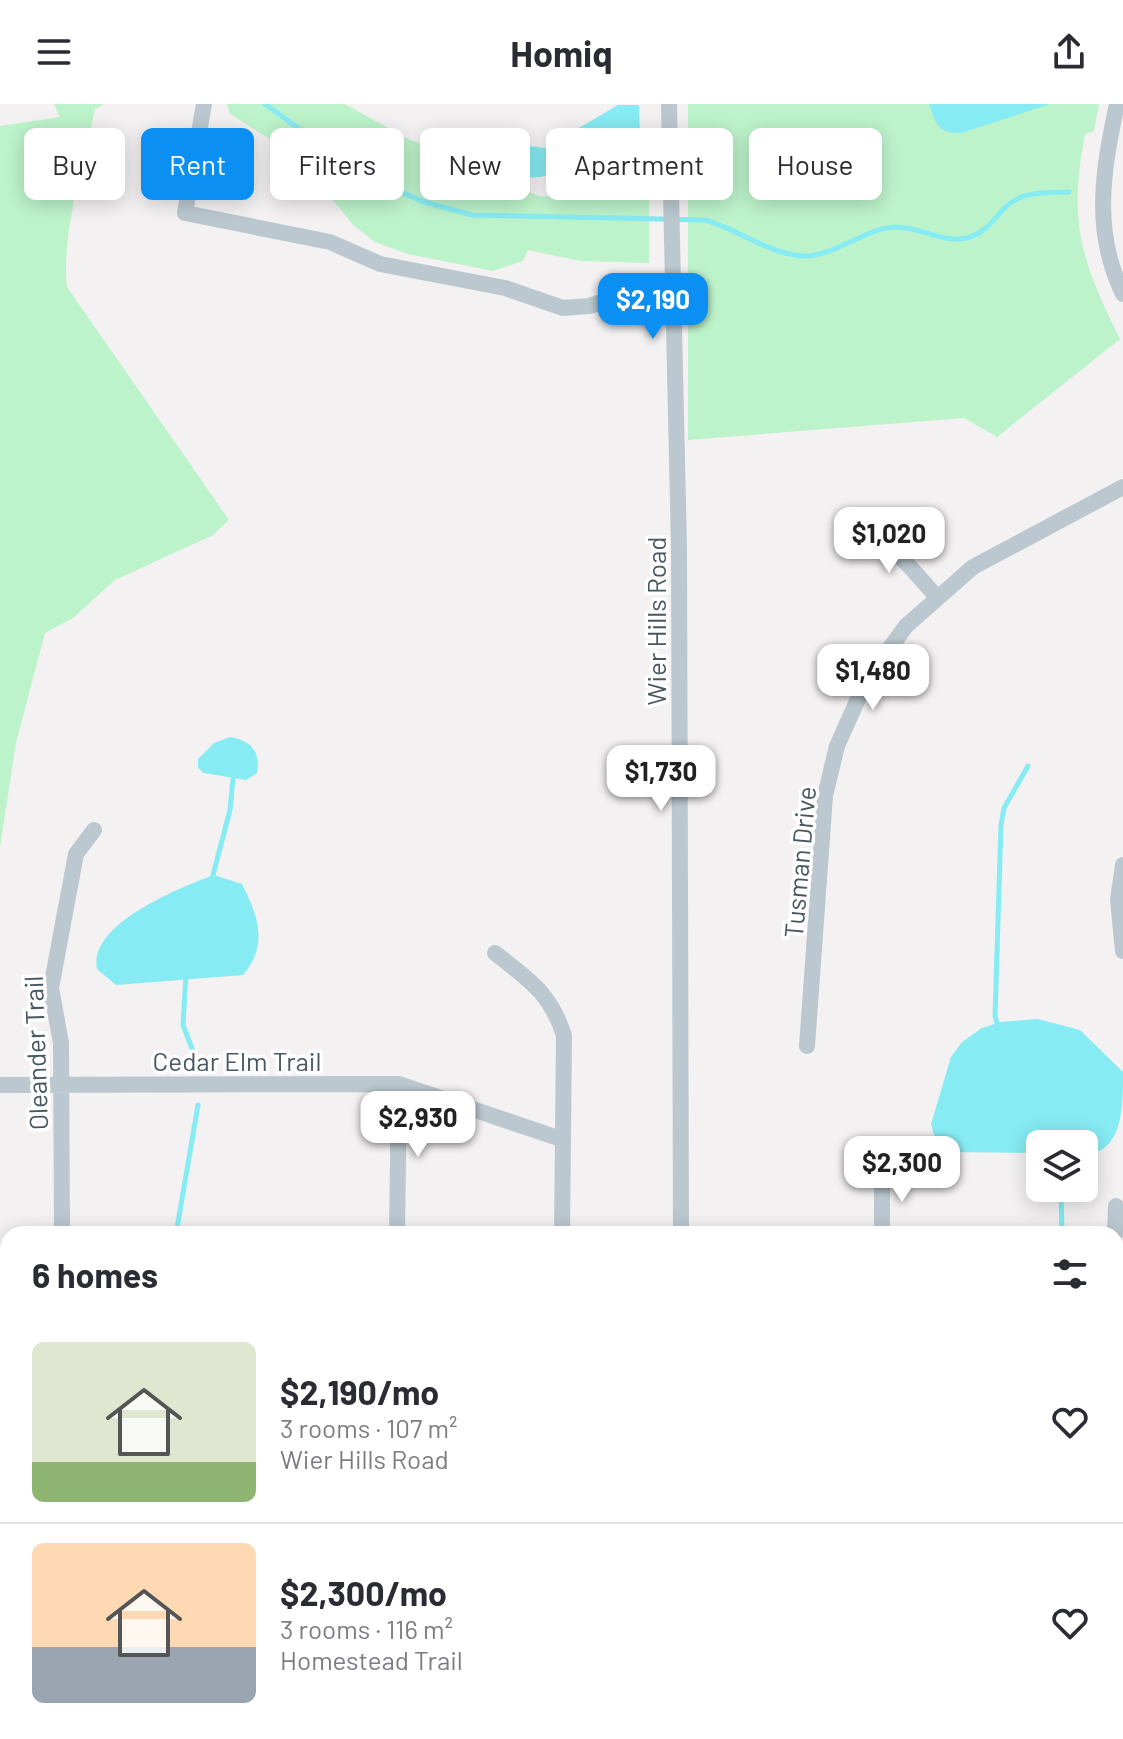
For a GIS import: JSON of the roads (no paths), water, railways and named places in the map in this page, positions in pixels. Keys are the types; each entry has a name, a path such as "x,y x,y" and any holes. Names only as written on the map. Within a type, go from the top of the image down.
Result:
{"street":[{"path":"204,104 185,213 330,242 380,264 505,288 563,308 589,306 624,295 671,291"},
{"name":"Wier Hills Road","path":"669,104 679,565 681,1226"},
{"path":"1117,104 1104,166 1101,206 1103,233 1123,294"},
{"name":"Tusman Drive","path":"807,1046 825,796 837,746 866,681 906,626 936,596 989,556 1123,487"},
{"path":"854,530 868,533 890,546 936,596"},
{"name":"Oleander Trail","path":"62,1226 61,1043 51,988 76,854 94,830"},
{"path":"1123,865 1118,910 1123,951"},
{"path":"495,953 538,986 556,1010 564,1036 562,1226"},
{"path":"397,1226 399,1084"},
{"name":"Cedar Elm Trail","path":"0,1085 399,1084 561,1139"},
{"path":"882,1173 882,1226"},
{"path":"1115,1226 1116,1206"}],"water":[{"path":"929,104 1050,104 961,133 943,130"},
{"path":"618,105 639,105 640,128 579,128"},
{"path":"530,146 545,148 546,176 530,177"},
{"path":"230,737 249,744 256,753 257,773 246,780 204,773 198,768 198,759 214,743"},
{"path":"214,875 242,884 253,908 258,941 256,953 243,975 116,985 97,969 98,953 107,937 121,923 159,899"},
{"path":"1038,1019 1080,1030 1123,1072 1121,1113 1107,1146 1098,1151 1098,1130 1026,1130 1026,1153 948,1152 934,1135 931,1124 951,1057 962,1042 982,1028 1001,1022"}],"waterway":[{"path":"265,104 357,171 421,201 472,215 705,220 774,249 802,256 836,249 874,232 895,227 963,239 980,233 1009,204 1021,197 1069,192"},
{"path":"999,1030 995,1016 1001,825 1004,808 1028,766"},
{"path":"212,879 230,810 233,779"},
{"path":"186,974 183,1025 198,1064"},
{"path":"177,1226 198,1105"},
{"path":"1061,1202 1062,1226"}]}
